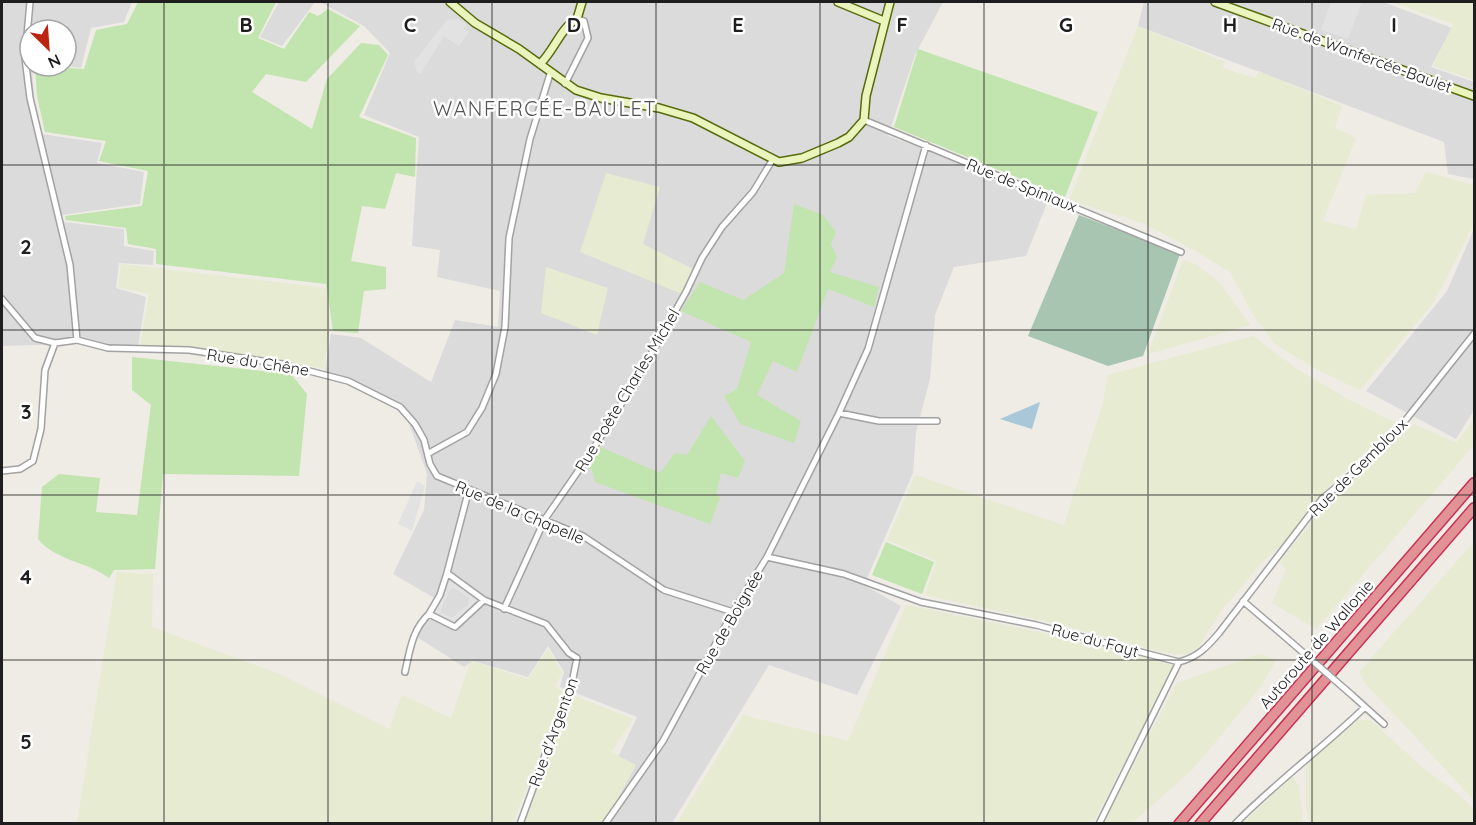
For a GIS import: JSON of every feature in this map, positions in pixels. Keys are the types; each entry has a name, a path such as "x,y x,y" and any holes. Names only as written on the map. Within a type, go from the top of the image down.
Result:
{"highway":[{"name":"Autoroute de Wallonie","path":"1179,824 1474,483"},
{"name":"Autoroute de Wallonie","path":"1200,824 1474,508"}],"main road":[{"path":"450,2 475,23 540,64 549,74 565,84 601,98 659,108 693,117 778,162 802,158 824,150 849,137 864,120 866,96 890,2"},
{"path":"540,64 551,54 570,22 577,19 582,2"},
{"path":"838,2 884,21"},
{"name":"Rue de Wanfercée-Baulet","path":"1215,2 1474,96"}],"street":[{"path":"30,2 25,58 30,98 70,265 77,340"},
{"path":"565,84 588,38 588,28 584,21 577,19"},
{"path":"429,453 467,432 482,408 496,374 505,327 509,238 549,74"},
{"name":"Rue de Spiniaux","path":"864,120 1181,252"},
{"name":"Rue de Boignée","path":"605,824 663,741 733,612 767,557 839,413 868,349 926,145"},
{"name":"Rue Poète Charles Michel","path":"504,609 545,519 590,454 638,377 686,292 702,258 722,227 753,192 773,159"},
{"path":"2,299 35,338 55,343 45,370 44,406 33,461 20,469 2,471"},
{"name":"Rue de Gembloux","path":"1243,601 1322,499 1365,463 1404,422 1474,334"},
{"name":"Rue du Chêne","path":"55,343 77,340 108,348 189,350 315,371 348,381 400,407 415,424 429,453"},
{"path":"839,413 879,421 937,421"},
{"name":"Rue de la Chapelle","path":"429,453 430,464 437,476 545,519 583,537 664,590 733,612"},
{"path":"405,672 412,637 440,595 469,489"},
{"name":"Rue du Fayt","path":"767,557 844,574 921,602 1036,625 1179,662"},
{"path":"447,573 483,600 504,609"},
{"path":"429,614 455,627 483,600"},
{"path":"1099,824 1179,662 1204,651 1243,601 1384,724"},
{"name":"Rue d'Argenton","path":"504,609 546,624 568,653 577,658 573,678 520,824"},
{"path":"1235,824 1259,799 1329,742 1365,707"}],"shaded area":[{"path":"2,2 132,2 124,22 91,28 81,68 78,68 78,18 18,18 18,78 33,78 34,99 42,134 102,143 97,163 144,172 140,204 62,215 64,222 124,229 124,246 154,251 153,265 119,263 116,288 146,297 138,346 78,344 2,346"},
{"path":"279,2 315,2 282,46 260,37"},
{"path":"320,2 943,2 915,55 888,136 934,153 1047,203 1026,256 954,267 935,315 930,379 916,432 913,473 864,585 901,606 857,695 769,665 672,823 587,823 637,717 560,687 564,672 548,646 528,677 473,661 464,667 414,635 436,599 393,574 424,510 427,474 406,415 325,371 331,334 361,338 431,382 455,320 498,327 500,291 437,277 440,250 412,246 419,137 364,115 390,53 364,26"},
{"path":"1144,2 1383,2 1452,28 1431,67 1474,82 1474,179 1448,174 1444,142 1138,26"},
{"path":"1331,2 1362,2 1348,39 1321,30"},
{"path":"457,19 467,24 464,29 469,32 459,46 444,36 420,74 417,72 414,62 447,20"},
{"path":"1474,229 1474,410 1456,439 1366,391 1447,291"},
{"path":"417,481 425,486 412,531 398,524"},
{"path":"451,581 476,598 478,602 454,624 437,616 435,611 446,583","holes":["454,588 469,598 469,603 452,618 441,612 450,590"]}],"green space":[{"path":"138,2 276,2 258,38 284,49 309,12 318,16 328,9 360,26 306,82 266,74 252,92 312,129 327,79 361,43 379,45 388,55 359,117 416,138 415,177 396,173 385,209 362,206 351,261 386,267 386,289 364,291 358,333 333,331 326,284 156,264 156,249 128,244 126,228 66,220 65,216 142,206 148,171 99,161 106,141 45,132 37,96 36,78 78,78 78,69 84,69 96,30 127,24"},
{"path":"1392,2 1474,2 1474,80 1433,66 1453,24"},
{"path":"1138,26 1225,62 1222,68 1255,78 1259,71 1342,106 1335,128 1356,138 1323,221 1356,229 1366,195 1415,193 1426,172 1474,185 1474,224 1434,302 1360,390 1318,370 1275,344 1255,318 1230,272 1143,223 1069,200"},
{"path":"918,49 1098,112 1065,197 894,127"},
{"path":"606,173 660,187 643,244 693,269 682,294 580,252"},
{"path":"794,204 823,215 836,232 831,244 837,257 830,272 879,287 874,307 828,289 797,372 773,361 757,395 801,421 794,443 740,424 724,396 737,389 751,342 681,311 700,282 743,300 784,273"},
{"path":"1079,215 1180,254 1143,356 1108,366 1028,336"},
{"path":"1183,260 1195,264 1219,282 1250,325 1148,354"},
{"path":"121,264 327,288 330,329 324,368 140,345 149,294 118,287"},
{"path":"546,267 608,288 597,335 541,313"},
{"path":"1253,336 1297,369 1346,398 1396,423 1329,486 1285,542 1261,563 1221,611 1197,649 1184,655 1158,651 1054,623 925,595 936,561 887,540 915,475 1064,525 1103,403 1108,375"},
{"path":"132,357 291,374 307,394 299,476 163,474 155,569 114,570 109,578 100,572 62,557 38,539 42,487 59,474 100,478 96,512 137,515 151,405 132,390"},
{"path":"711,416 745,461 738,478 721,473 716,494 720,498 710,524 595,482 592,470 586,467 596,445 660,473 675,453 687,455"},
{"path":"1474,420 1474,445 1316,629 1272,603 1286,569 1279,562 1329,501 1414,424 1456,443"},
{"path":"886,542 934,562 922,594 872,575"},
{"path":"1474,542 1474,800 1364,682 1359,672"},
{"path":"117,572 153,574 152,627 282,675 389,729 402,695 451,718 471,661 528,679 548,649 562,673 555,686 563,692 513,823 77,823"},
{"path":"906,605 1034,631 1174,665 1093,823 677,823 743,715 848,741"},
{"path":"1259,654 1276,660 1260,688 1193,769 1132,823 1102,824 1177,683"},
{"path":"572,695 633,719 611,752 636,765 605,823 522,824"},
{"path":"1358,720 1370,720 1423,768 1456,792 1474,809 1474,823 1310,823 1306,808 1306,765"},
{"path":"1292,776 1299,786 1303,823 1244,823"}],"water":[{"path":"1040,402 1032,429 1000,419"}],"district":[{"name":"WANFERCÉE-BAULET","path":"545,108"}]}
